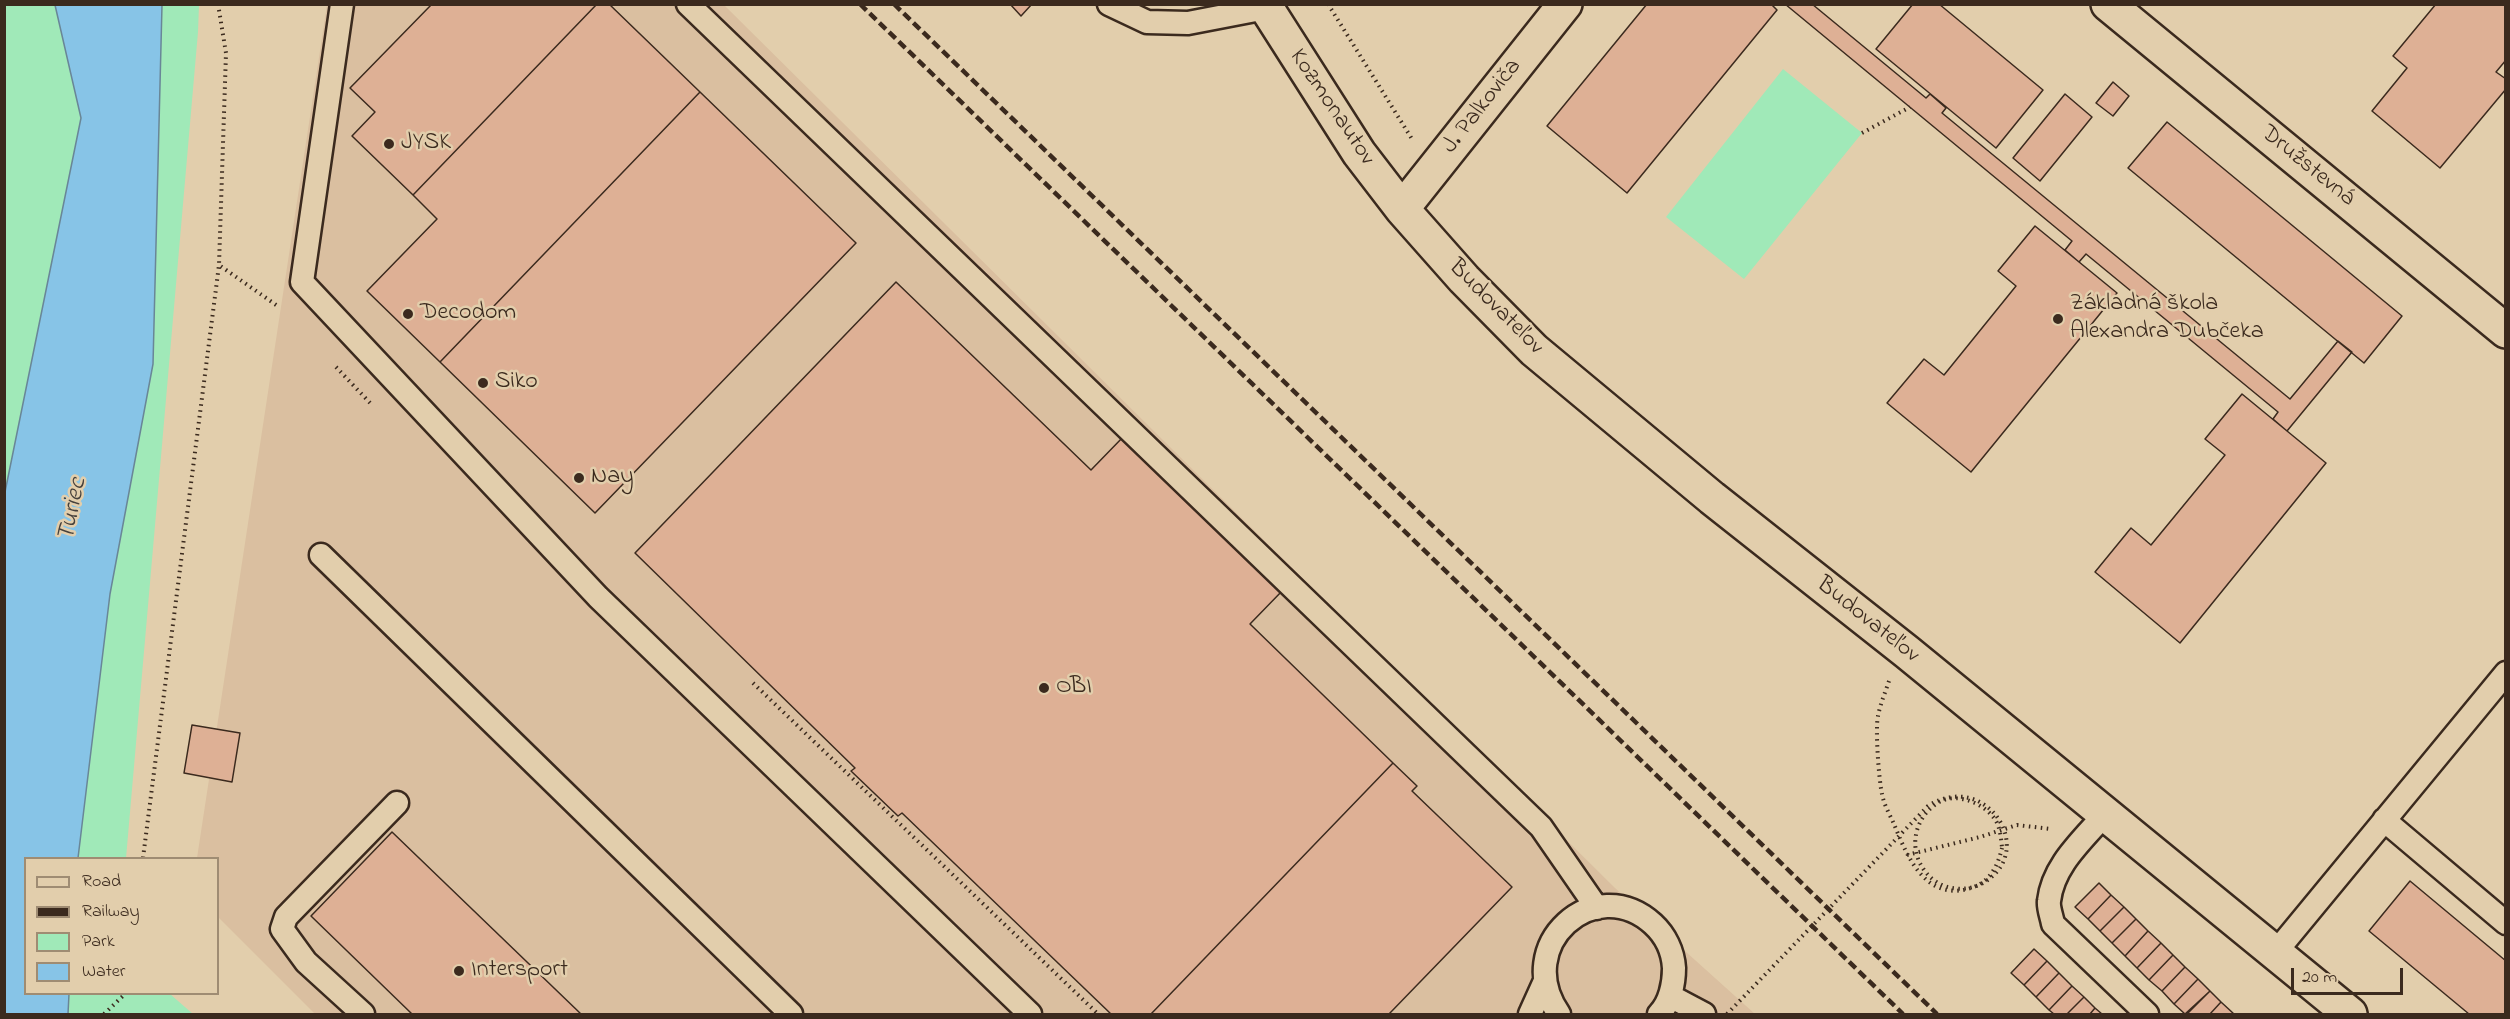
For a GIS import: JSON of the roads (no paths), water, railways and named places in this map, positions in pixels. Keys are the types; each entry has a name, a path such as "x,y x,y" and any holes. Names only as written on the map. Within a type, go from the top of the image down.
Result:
{"street":[{"name":"J. Palkoviča","path":"1401,209 1565,4"},
{"name":"Družstevná","path":"2108,4 2505,331"},
{"name":"Kozmonautov","path":"1266,6 1353,144 1401,209"},
{"name":"Budovateľov","path":"1401,209 1464,279 1534,350 1712,498 1907,652 2350,1014"}],"lane":[{"path":"342,4 302,282 598,597 1030,1014"},
{"path":"688,4 1541,827 1597,908"},
{"path":"1109,4 1147,22 1188,23 1266,6"},
{"path":"321,555 791,1014"},
{"path":"2275,952 2505,673"},
{"path":"363,1014 306,962 282,929 286,917 397,804"},
{"path":"2105,814 2066,858 2054,880 2048,903 2053,924 2147,1014"},
{"path":"2384,820 2505,923"},
{"path":"1559,1014 1550,1000 1544,983 1547,950 1555,935 1573,918 1597,908 1614,907 1631,910 1647,918 1669,945 1674,962 1674,980 1664,1005 1704,1014"},
{"path":"1530,1014 1544,983"}],"water":[{"name":"Turiec","path":"55,5 162,5 153,364 110,594 78,857 24,857 24,995 69,995 68,1014 5,1014 5,492 81,118"}],"railway":[{"path":"860,4 1903,1014"},
{"path":"894,4 1937,1014"}],"place":[{"name":"JYSK","path":"389,144"},
{"name":"Decodom","path":"408,314"},
{"name":"Základná škola Alexandra Dubčeka","path":"2058,319"},
{"name":"Siko","path":"483,383"},
{"name":"Nay","path":"579,478"},
{"name":"OBI","path":"1044,688"},
{"name":"Intersport","path":"459,971"}]}
